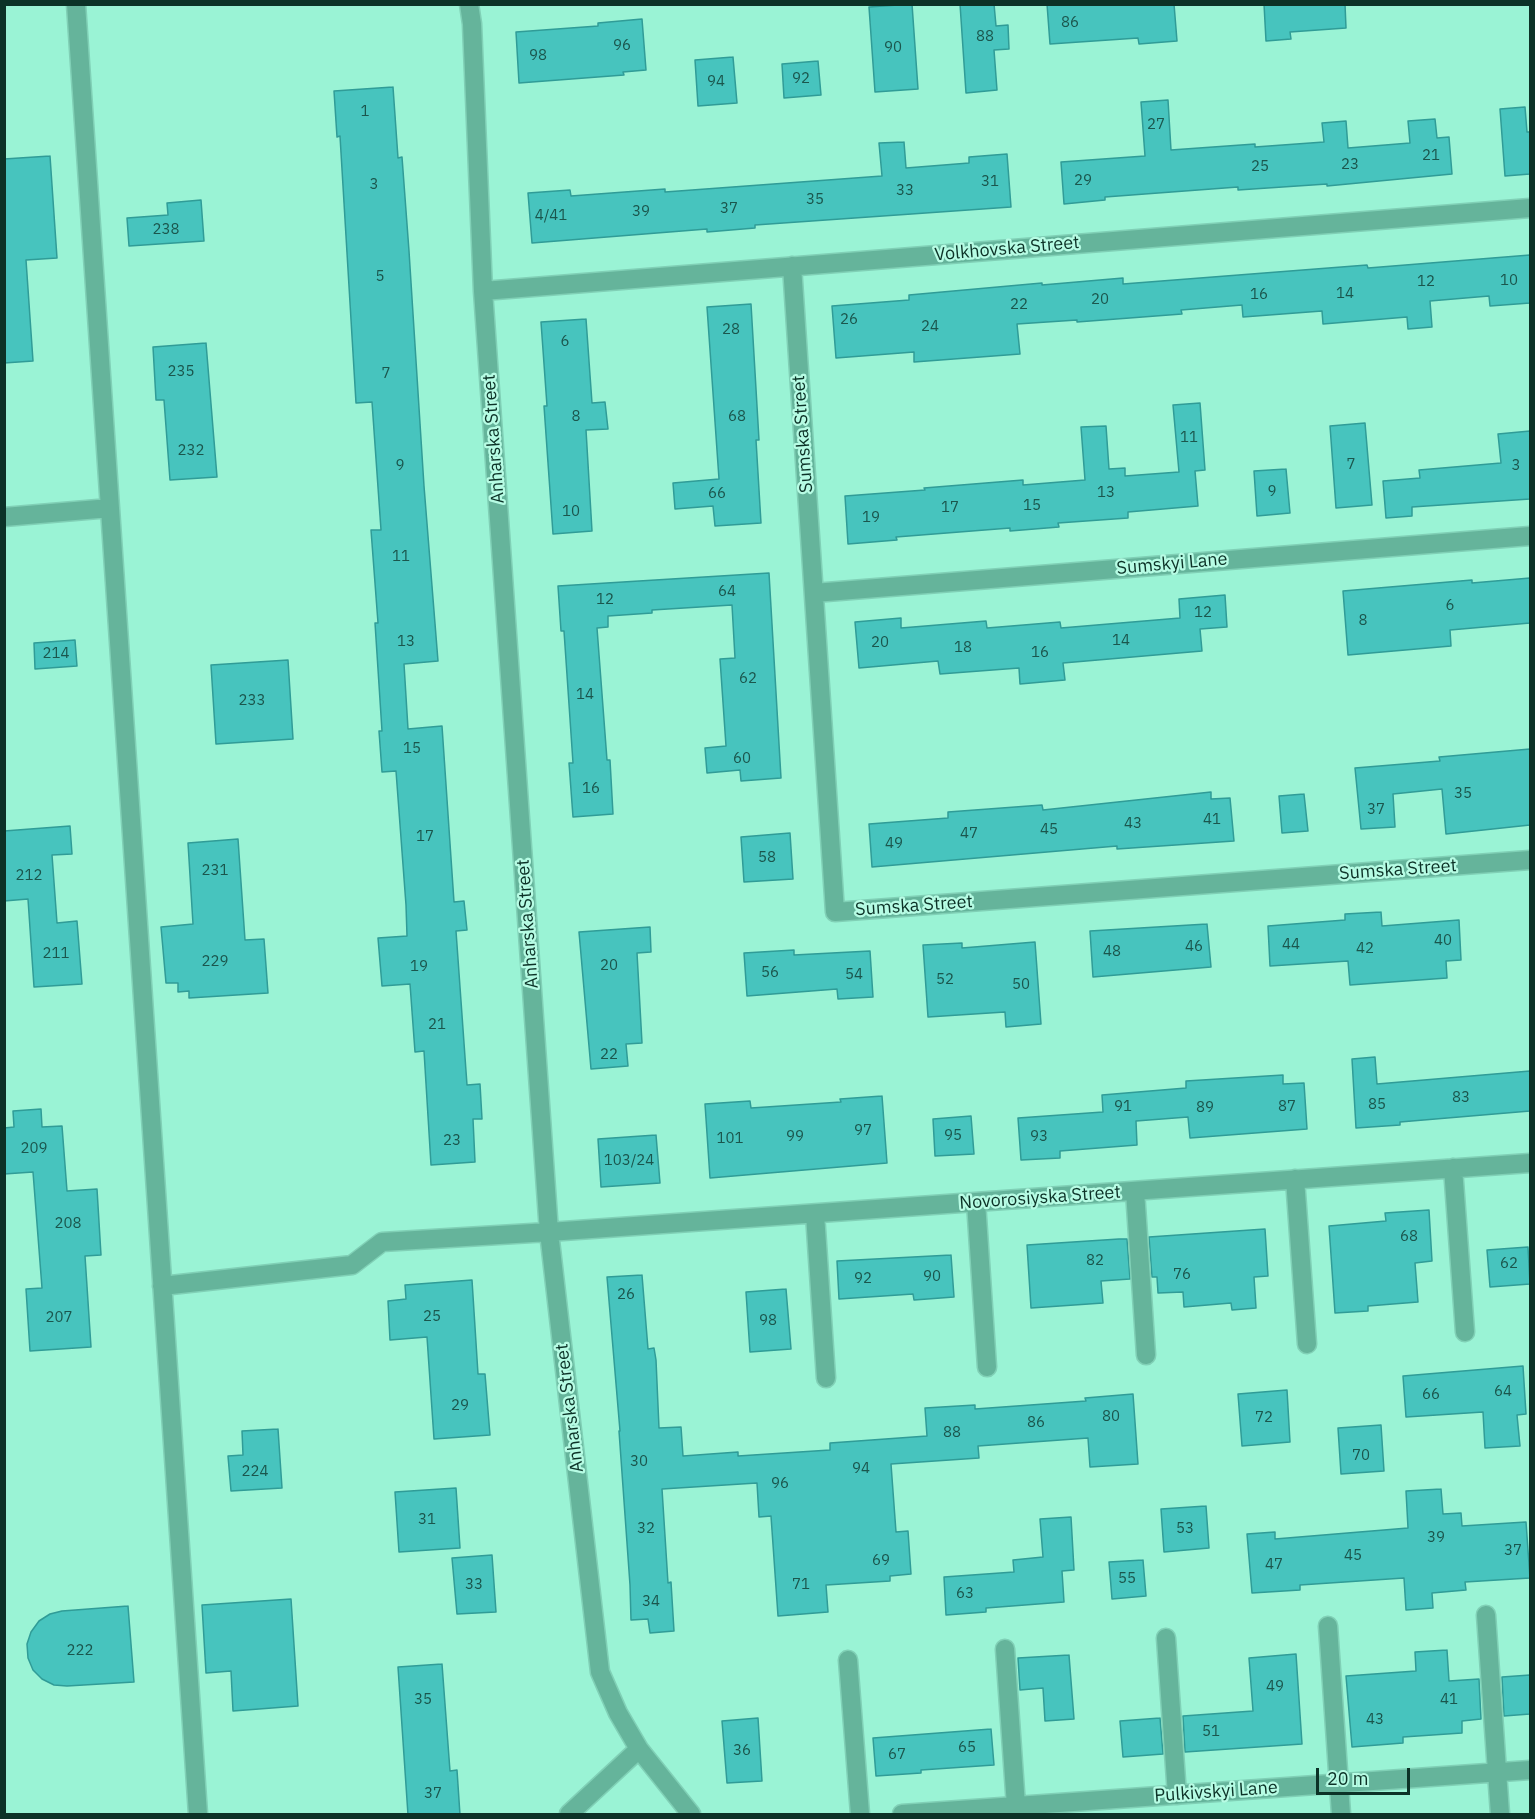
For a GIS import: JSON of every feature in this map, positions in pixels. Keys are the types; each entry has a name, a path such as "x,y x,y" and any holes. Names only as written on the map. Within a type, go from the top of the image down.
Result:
{"street":[{"path":"76,4 198,1815"},
{"name":"Anharska Street","path":"469,4 472,24 483,291 549,1232 600,1672 618,1713 639,1749 691,1815"},
{"name":"Volkhovska Street","path":"483,291 1530,208"},
{"name":"Sumska Street","path":"792,266 835,912 1530,860"},
{"path":"4,517 110,508"},
{"name":"Sumskyi Lane","path":"814,593 1530,536"},
{"name":"Novorosiyska Street","path":"162,1286 352,1265 382,1242 815,1214 1530,1162"},
{"path":"1453,1168 1465,1332"},
{"path":"1295,1179 1307,1344"},
{"path":"1135,1191 1146,1355"},
{"path":"976,1202 987,1367"},
{"path":"815,1214 826,1378"},
{"path":"1486,1615 1500,1815"},
{"path":"1328,1626 1341,1815"},
{"path":"1166,1638 1176,1795"},
{"path":"1005,1649 1016,1806"},
{"path":"848,1660 860,1815"},
{"path":"569,1815 639,1749"},
{"name":"Pulkivskyi Lane","path":"902,1815 1016,1806 1058,1809 1176,1795 1530,1770"}],"building":[{"path":"912,4 918,89 875,92 869,7"},
{"path":"960,4 994,4 996,26 1008,25 1009,49 994,50 997,90 966,93"},
{"path":"1047,4 1174,4 1177,41 1139,44 1138,38 1050,44"},
{"path":"1264,4 1345,4 1346,28 1290,32 1291,39 1266,41"},
{"path":"642,19 646,70 623,72 624,75 519,83 516,32 598,26 598,23"},
{"path":"733,57 737,103 698,106 695,60"},
{"path":"818,61 821,95 784,98 782,64"},
{"path":"393,87 398,158 402,157 438,661 404,664 408,729 442,726 454,902 464,901 467,930 456,931 467,1085 480,1084 482,1119 473,1119 475,1162 431,1165 424,1051 415,1052 410,984 382,986 378,938 407,936 406,905 396,771 382,772 379,731 382,731 375,623 378,623 371,530 381,530 372,402 356,403 340,136 337,137 334,91"},
{"path":"1168,100 1171,150 1324,142 1322,123 1346,121 1348,148 1410,143 1408,121 1435,119 1437,138 1449,137 1452,174 1327,186 1327,184 1238,190 1238,187 1105,197 1105,200 1064,204 1061,162 1145,156 1141,102"},
{"path":"1525,107 1527,132 1530,132 1530,174 1505,176 1500,109"},
{"path":"904,142 906,168 969,163 969,157 1007,154 1011,207 755,225 755,228 707,232 707,229 532,243 528,193 570,190 571,196 665,189 665,192 882,176 879,143"},
{"path":"50,156 57,258 26,260 33,361 4,363 4,159"},
{"path":"201,200 204,241 129,246 127,218 168,215 167,203"},
{"path":"1530,255 1530,303 1490,306 1489,296 1430,301 1432,327 1408,329 1407,317 1323,324 1322,311 1243,317 1242,305 1181,310 1182,314 1017,324 1020,354 914,362 914,352 836,358 832,306 909,300 909,295 1042,283 1042,285 1123,278 1123,284"},
{"path":"751,304 761,523 715,526 713,506 675,509 673,483 719,479 707,307"},
{"path":"586,319 592,403 605,402 608,429 586,430 592,531 553,534 541,322"},
{"path":"206,343 217,477 170,480 164,400 156,400 153,347"},
{"path":"1200,403 1205,470 1195,471 1198,506 1128,512 1128,518 1058,523 1059,527 1010,531 1010,528 896,537 897,540 848,544 845,496 1023,480 1023,485 1085,480 1081,427 1106,426 1109,469 1125,468 1125,476 1179,472 1173,405"},
{"path":"1365,423 1372,505 1336,508 1330,426"},
{"path":"1530,431 1530,499 1412,507 1412,516 1386,518 1383,481 1420,478 1419,470 1501,463 1498,434"},
{"path":"1286,469 1290,513 1257,516 1254,471"},
{"path":"769,573 781,778 741,781 740,770 707,773 705,748 726,746 720,659 735,658 732,605 652,610 652,613 608,616 608,627 597,628 613,814 573,817 569,763 573,763 564,631 561,631 558,586"},
{"path":"1530,578 1530,623 1450,630 1451,646 1348,655 1343,591 1472,580 1472,583"},
{"path":"1225,595 1227,627 1200,629 1202,651 1063,663 1065,680 1020,684 1019,668 940,674 938,661 859,668 855,622 901,618 901,628 986,621 987,628 1060,622 1061,628 1180,618 1179,599"},
{"path":"75,640 77,666 35,669 34,643"},
{"path":"288,660 293,739 216,744 211,665"},
{"path":"1530,749 1530,825 1446,834 1442,789 1393,794 1395,827 1361,829 1355,768 1440,761 1439,757"},
{"path":"1211,792 1211,799 1230,798 1234,841 1117,849 1117,846 872,867 869,824 948,818 948,812 1042,805 1043,810"},
{"path":"1304,794 1308,831 1282,833 1279,796"},
{"path":"70,826 72,854 52,855 57,923 77,921 82,984 34,987 28,899 4,901 4,831"},
{"path":"790,833 793,879 744,882 741,837"},
{"path":"238,839 245,940 264,939 268,993 189,998 189,991 178,992 178,983 166,983 161,927 193,924 188,843"},
{"path":"1381,912 1382,926 1459,920 1461,960 1446,961 1447,978 1350,985 1348,961 1270,966 1268,926 1345,920 1345,914"},
{"path":"1207,924 1211,967 1093,977 1090,931"},
{"path":"650,927 651,952 637,953 642,1043 626,1044 628,1066 591,1069 579,932"},
{"path":"1035,942 1041,1024 1006,1027 1005,1012 928,1017 923,945 962,943 962,948"},
{"path":"794,950 794,955 870,951 873,997 838,999 837,989 747,996 744,953"},
{"path":"1375,1057 1377,1084 1530,1071 1530,1111 1356,1128 1352,1059"},
{"path":"1283,1075 1283,1084 1304,1083 1307,1129 1190,1138 1188,1117 1136,1121 1137,1145 1060,1151 1060,1158 1021,1160 1018,1118 1103,1112 1102,1095 1186,1088 1186,1081"},
{"path":"882,1096 887,1163 710,1178 705,1104 750,1101 751,1108 841,1102 840,1099"},
{"path":"41,1109 42,1127 62,1126 67,1191 97,1189 101,1255 85,1256 91,1347 30,1351 26,1289 42,1288 33,1172 4,1174 4,1128 14,1127 13,1111"},
{"path":"971,1116 974,1154 935,1156 933,1119"},
{"path":"656,1135 660,1183 601,1187 598,1139"},
{"path":"1429,1210 1432,1261 1415,1263 1418,1302 1368,1306 1368,1311 1335,1313 1329,1226 1386,1221 1385,1213"},
{"path":"1265,1229 1268,1276 1254,1277 1256,1308 1232,1310 1231,1303 1184,1307 1183,1292 1158,1293 1157,1277 1152,1277 1149,1237"},
{"path":"1127,1239 1130,1279 1101,1281 1103,1303 1031,1308 1027,1245"},
{"path":"1528,1247 1530,1284 1490,1287 1487,1250"},
{"path":"951,1255 954,1297 914,1300 913,1294 839,1299 837,1261"},
{"path":"642,1275 648,1349 654,1348 656,1360 659,1428 681,1427 683,1456 738,1452 738,1456 830,1450 830,1443 927,1436 925,1408 975,1405 975,1409 1086,1401 1085,1398 1133,1394 1138,1464 1090,1467 1088,1438 978,1446 979,1458 891,1464 896,1532 908,1531 911,1574 890,1576 890,1581 826,1585 828,1612 778,1616 771,1516 759,1517 757,1483 662,1489 668,1583 671,1582 674,1631 650,1633 648,1619 631,1620 620,1431 607,1277"},
{"path":"472,1280 478,1374 485,1374 490,1435 434,1439 427,1337 390,1340 388,1301 406,1299 405,1285"},
{"path":"786,1289 791,1349 750,1352 746,1292"},
{"path":"1523,1366 1526,1414 1517,1415 1520,1446 1485,1448 1483,1412 1406,1417 1403,1376"},
{"path":"1287,1390 1290,1442 1242,1446 1238,1394"},
{"path":"1381,1425 1384,1471 1341,1474 1338,1428"},
{"path":"278,1429 282,1488 231,1491 228,1456 243,1455 242,1431"},
{"path":"456,1488 460,1548 399,1552 395,1492"},
{"path":"1441,1489 1443,1514 1461,1513 1462,1526 1526,1522 1530,1578 1465,1582 1466,1590 1432,1593 1433,1608 1406,1610 1404,1578 1300,1585 1300,1590 1252,1593 1247,1534 1275,1532 1275,1539 1408,1528 1406,1491"},
{"path":"1206,1506 1209,1548 1164,1552 1161,1509"},
{"path":"1071,1517 1074,1570 1062,1571 1064,1602 986,1608 986,1612 946,1615 944,1577 1014,1572 1013,1560 1043,1557 1040,1519"},
{"path":"492,1555 496,1612 457,1614 452,1558"},
{"path":"1143,1560 1146,1596 1112,1599 1109,1562"},
{"path":"291,1599 298,1706 233,1711 231,1671 206,1673 202,1605"},
{"path":"128,1606 134,1682 54,1685 42,1679 33,1670 28,1658 27,1644 31,1632 39,1621 50,1614 62,1611"},
{"path":"1447,1650 1449,1681 1479,1679 1481,1719 1462,1721 1462,1733 1403,1737 1403,1743 1352,1747 1346,1676 1416,1671 1415,1652"},
{"path":"1296,1654 1302,1744 1185,1752 1183,1716 1253,1711 1249,1658"},
{"path":"1069,1655 1074,1719 1045,1721 1043,1688 1020,1690 1018,1658"},
{"path":"442,1664 450,1771 457,1770 460,1815 408,1815 398,1667"},
{"path":"1530,1675 1530,1714 1504,1716 1502,1677"},
{"path":"758,1718 762,1781 727,1783 722,1721"},
{"path":"1160,1718 1163,1754 1123,1757 1120,1721"},
{"path":"991,1729 994,1765 876,1776 873,1738"}]}
